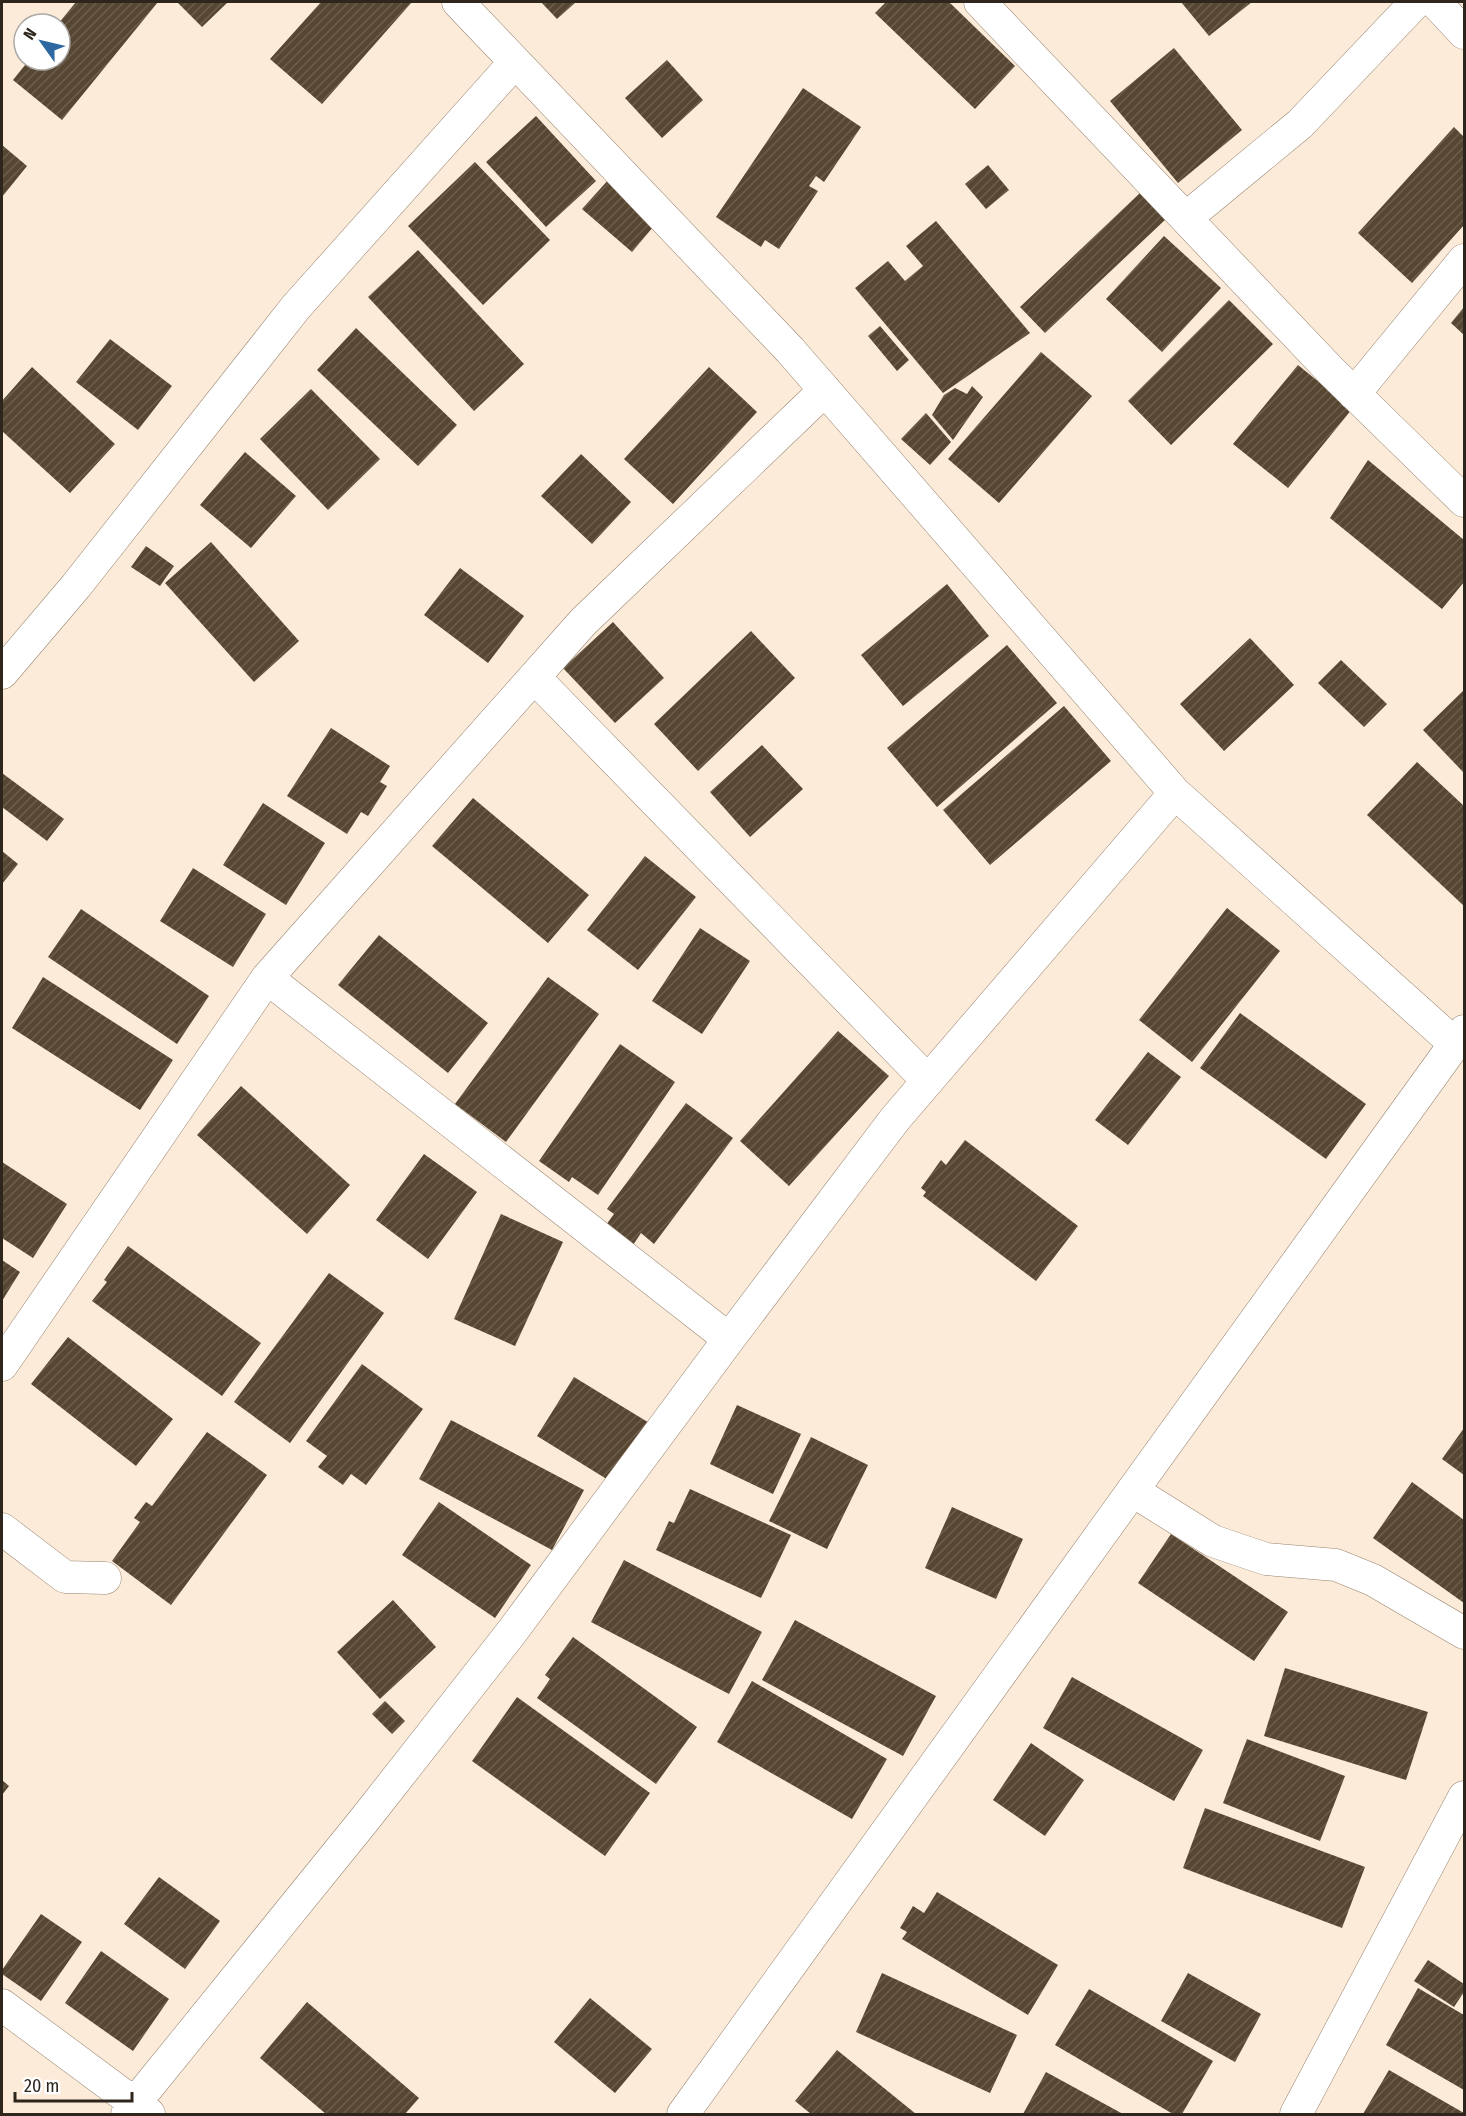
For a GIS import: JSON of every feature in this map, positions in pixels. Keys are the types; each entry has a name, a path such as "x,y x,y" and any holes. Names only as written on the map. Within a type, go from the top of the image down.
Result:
{"street":[{"path":"458,2 790,350 1175,793 1460,1037 683,2115"},
{"path":"980,2 1354,394 1464,501"},
{"path":"1186,218 1300,124 1416,2"},
{"path":"1435,2 1464,33"},
{"path":"2,673 76,586 296,307 515,62"},
{"path":"1354,394 1464,260"},
{"path":"2,1365 267,978 583,622 825,390"},
{"path":"534,677 928,1080"},
{"path":"2,2006 137,2111 511,1633 895,1119 1175,793"},
{"path":"267,978 729,1339"},
{"path":"1133,1491 1213,1541 1266,1559 1336,1565 1373,1580 1464,1633"},
{"path":"2,1528 65,1577 105,1578"},
{"path":"1296,2115 1464,1797"}],"building":[{"path":"76,2 158,2 62,120 13,80 19,72 72,72 72,12 68,12"},
{"path":"177,2 228,2 202,27"},
{"path":"321,2 412,2 322,104 270,59"},
{"path":"541,2 576,2 557,19"},
{"path":"886,2 949,2 1015,66 975,109 875,13"},
{"path":"1181,2 1252,2 1209,36"},
{"path":"1174,48 1242,130 1178,183 1110,101"},
{"path":"667,60 703,100 662,138 625,98"},
{"path":"803,88 861,127 824,182 816,176 809,186 818,191 779,249 765,240 761,247 716,217"},
{"path":"536,116 596,181 546,227 486,162"},
{"path":"1454,127 1464,137 1464,225 1412,283 1358,233"},
{"path":"2,145 27,166 2,197"},
{"path":"475,162 550,240 483,305 408,226"},
{"path":"988,165 1009,190 986,209 965,184"},
{"path":"610,178 659,220 632,252 582,209"},
{"path":"1141,192 1166,219 1045,333 1020,307"},
{"path":"936,221 1030,333 943,393 855,288 888,261 905,281 923,266 906,246"},
{"path":"1164,236 1221,288 1162,352 1106,299"},
{"path":"418,250 524,364 474,411 368,297"},
{"path":"1229,300 1273,344 1171,445 1128,401"},
{"path":"1464,307 1464,335 1451,323"},
{"path":"880,326 909,360 897,371 868,336"},
{"path":"356,328 457,425 418,466 317,370"},
{"path":"110,339 172,386 138,430 76,382"},
{"path":"1041,352 1092,396 999,503 948,459"},
{"path":"1298,365 1352,409 1288,488 1233,444"},
{"path":"32,367 115,444 70,493 2,431 2,401"},
{"path":"709,367 757,412 673,504 624,459"},
{"path":"972,386 983,397 953,440 932,415 944,395 955,388 967,394"},
{"path":"311,389 380,459 328,510 260,439"},
{"path":"926,413 951,442 930,465 901,439"},
{"path":"245,452 296,496 251,548 200,505"},
{"path":"581,454 631,502 592,544 541,496"},
{"path":"1368,460 1464,540 1464,582 1442,609 1330,518"},
{"path":"211,542 299,641 254,682 165,583"},
{"path":"146,546 174,566 160,586 131,567"},
{"path":"460,568 524,616 488,663 424,615"},
{"path":"947,584 989,636 903,706 861,655"},
{"path":"613,622 664,678 615,723 563,668"},
{"path":"751,631 795,678 698,771 654,724"},
{"path":"1250,638 1294,685 1224,751 1180,704"},
{"path":"1007,645 1057,703 937,807 887,748"},
{"path":"1341,660 1387,704 1364,727 1318,683"},
{"path":"1464,690 1464,773 1423,730"},
{"path":"1064,706 1111,761 990,865 943,810"},
{"path":"331,728 390,766 380,782 387,786 368,816 361,812 347,834 287,796"},
{"path":"762,745 803,789 750,837 710,792"},
{"path":"1417,762 1464,806 1464,906 1367,815"},
{"path":"2,773 64,819 47,841 2,807"},
{"path":"473,798 589,895 548,943 432,846"},
{"path":"263,803 325,843 286,905 223,865"},
{"path":"2,851 18,864 2,884"},
{"path":"645,856 696,897 638,970 587,930"},
{"path":"193,868 266,914 233,967 160,921"},
{"path":"1227,908 1280,951 1192,1062 1139,1020"},
{"path":"81,909 209,996 177,1044 48,957"},
{"path":"700,928 750,961 702,1034 652,1001"},
{"path":"379,935 488,1023 448,1073 338,985"},
{"path":"43,977 173,1060 140,1110 12,1028"},
{"path":"548,977 599,1014 506,1142 455,1104"},
{"path":"1240,1013 1366,1104 1326,1159 1200,1068"},
{"path":"838,1031 889,1076 789,1186 740,1141"},
{"path":"620,1044 675,1082 598,1195 572,1177 569,1182 539,1161"},
{"path":"1148,1052 1181,1077 1128,1145 1095,1120"},
{"path":"241,1086 350,1185 307,1234 197,1135"},
{"path":"686,1103 733,1138 654,1244 641,1233 633,1245 606,1225 614,1214 607,1209"},
{"path":"965,1140 1078,1226 1036,1281 923,1196 926,1192 921,1188 941,1160 946,1165"},
{"path":"424,1154 477,1192 428,1259 376,1220"},
{"path":"2,1162 67,1204 33,1258 2,1238"},
{"path":"501,1214 563,1242 515,1346 454,1319"},
{"path":"128,1246 261,1343 222,1396 92,1301 107,1282 104,1280"},
{"path":"2,1260 20,1272 2,1301"},
{"path":"329,1273 384,1313 290,1443 234,1402"},
{"path":"68,1337 173,1419 136,1466 31,1384"},
{"path":"362,1364 423,1409 366,1485 351,1474 343,1485 318,1467 327,1456 306,1441"},
{"path":"574,1377 664,1432 626,1491 537,1436"},
{"path":"737,1405 801,1434 773,1494 710,1464"},
{"path":"451,1420 584,1490 552,1550 419,1479"},
{"path":"1464,1428 1464,1475 1442,1459"},
{"path":"207,1432 267,1475 171,1605 112,1561 140,1522 134,1518 146,1502 152,1506"},
{"path":"811,1437 868,1465 827,1549 769,1521"},
{"path":"1412,1482 1464,1520 1464,1603 1373,1538"},
{"path":"690,1489 791,1535 761,1598 656,1550 669,1521 674,1523"},
{"path":"439,1502 531,1565 495,1618 402,1555"},
{"path":"952,1507 1023,1539 996,1599 925,1568"},
{"path":"1171,1534 1288,1612 1254,1661 1138,1583"},
{"path":"624,1560 762,1632 729,1694 591,1622"},
{"path":"393,1600 436,1647 380,1699 337,1652"},
{"path":"795,1620 936,1696 903,1756 762,1680"},
{"path":"573,1637 697,1727 656,1784 537,1698 550,1679 545,1675"},
{"path":"1285,1668 1428,1712 1406,1780 1264,1736"},
{"path":"1072,1677 1203,1750 1174,1801 1043,1728"},
{"path":"752,1681 887,1759 852,1819 717,1742"},
{"path":"517,1697 650,1793 605,1856 472,1761"},
{"path":"385,1701 405,1721 392,1734 372,1714"},
{"path":"1247,1739 1345,1776 1320,1841 1223,1803"},
{"path":"1031,1743 1084,1780 1045,1836 993,1800"},
{"path":"2,1780 9,1786 2,1795"},
{"path":"1205,1808 1365,1867 1342,1928 1183,1868"},
{"path":"159,1877 220,1921 185,1969 124,1924"},
{"path":"937,1892 1058,1965 1028,2015 902,1939 907,1932 900,1928 913,1906 924,1913"},
{"path":"41,1914 82,1942 41,2001 2,1974 2,1970"},
{"path":"101,1951 169,1999 133,2051 65,2003"},
{"path":"1428,1960 1464,1984 1464,1992 1454,2007 1414,1981"},
{"path":"882,1973 1017,2035 990,2093 856,2032"},
{"path":"1188,1973 1261,2014 1235,2062 1161,2021"},
{"path":"1418,1988 1464,2015 1464,2090 1386,2045"},
{"path":"1089,1989 1213,2061 1182,2114 1173,2114 1055,2045"},
{"path":"590,1998 652,2049 615,2093 554,2042"},
{"path":"307,2002 419,2098 405,2114 326,2114 260,2058"},
{"path":"837,2050 916,2114 811,2114 795,2101"},
{"path":"1389,2070 1464,2113 1464,2114 1363,2114"},
{"path":"1046,2072 1123,2114 1023,2114"}]}
